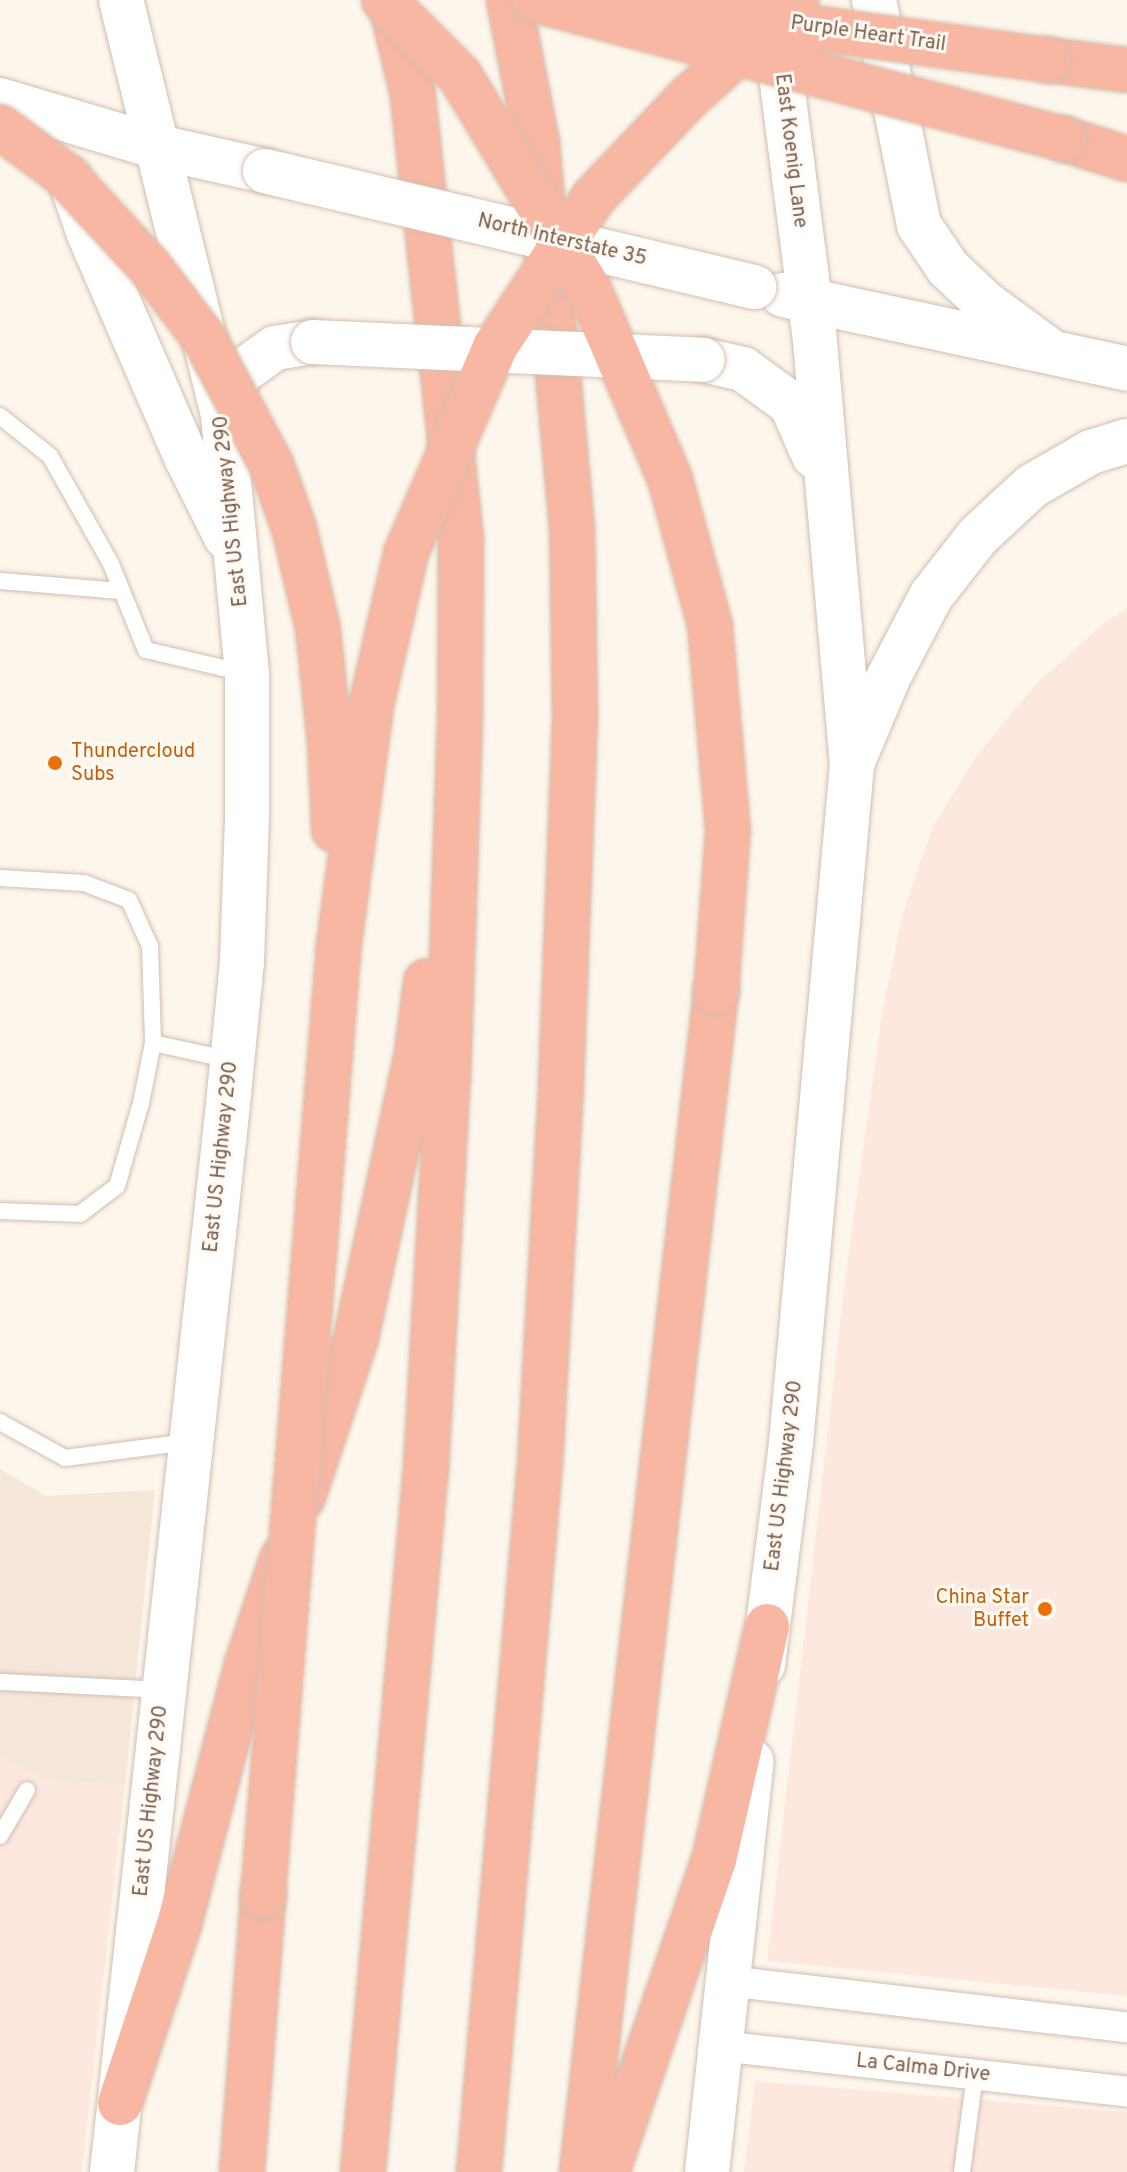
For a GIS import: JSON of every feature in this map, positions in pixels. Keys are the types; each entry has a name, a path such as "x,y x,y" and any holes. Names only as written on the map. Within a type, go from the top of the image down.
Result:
{"highway":[{"path":"384,0 460,76 589,289 670,479 710,625 728,830 716,992 582,2172"},
{"path":"363,2172 426,1468 448,1080 460,717 461,539 412,91 390,0"},
{"path":"479,2172 540,1463 561,1083 575,714 572,528 537,143 509,0"},
{"path":"535,0 1064,139 1127,159"},
{"name":"Purple Heart Trail","path":"608,0 1127,70"},
{"path":"242,2172 339,944 371,706 406,553 495,347 594,197 686,100 797,0"},
{"path":"0,127 65,175 149,266 204,338 271,464 294,528 318,629 330,743 339,944"},
{"path":"120,2103 179,1925 248,1661 356,1338 417,1053 460,717"},
{"path":"607,2172 714,1860 767,1626"}],"main road":[{"path":"121,0 158,147"},
{"name":"East Koenig Lane","path":"770,0 809,302"},
{"path":"874,0 919,225 948,268 985,303 1049,350"},
{"name":"North Interstate 35","path":"0,100 158,147 809,302 1049,350 1127,369"},
{"path":"0,117 52,159 70,179 89,234 180,445 239,562"},
{"name":"East US Highway 290","path":"112,2172 242,962 247,816 247,674 223,415 158,147"},
{"name":"East US Highway 290","path":"707,2172 767,1626 791,1443 852,765 809,302"},
{"path":"223,415 240,373 275,348 313,342 703,360 743,369 791,404 828,487"},
{"path":"852,765 888,678 931,596 978,536 1032,486 1091,452 1127,441"}],"street":[{"path":"727,1981 1127,2027"},
{"name":"La Calma Drive","path":"720,2046 1127,2092"}],"lane":[{"path":"0,416 50,456 122,591 146,650 247,674"},
{"path":"0,581 122,591"},
{"path":"0,878 84,883 129,900 150,946 153,1043 141,1103 117,1186 80,1214 0,1211"},
{"path":"153,1043 232,1061"},
{"path":"0,1422 65,1458 191,1442"},
{"path":"0,1682 164,1690"},
{"path":"0,1836 27,1790"},
{"path":"962,2172 975,2075"}],"shaded area":[{"path":"1127,608 1127,1996 767,1961 845,1281 882,1013 903,912 933,826 977,755 1036,684 1104,623"},
{"path":"0,1469 46,1496 155,1490 125,1785 43,1780 0,1757"},
{"path":"0,1757 43,1780 125,1785 82,2172 0,2172"},
{"path":"755,2081 1127,2112 1127,2172 744,2172"}],"place":[{"name":"Thundercloud Subs","path":"55,763"},
{"name":"China Star Buffet","path":"1045,1609"}]}
